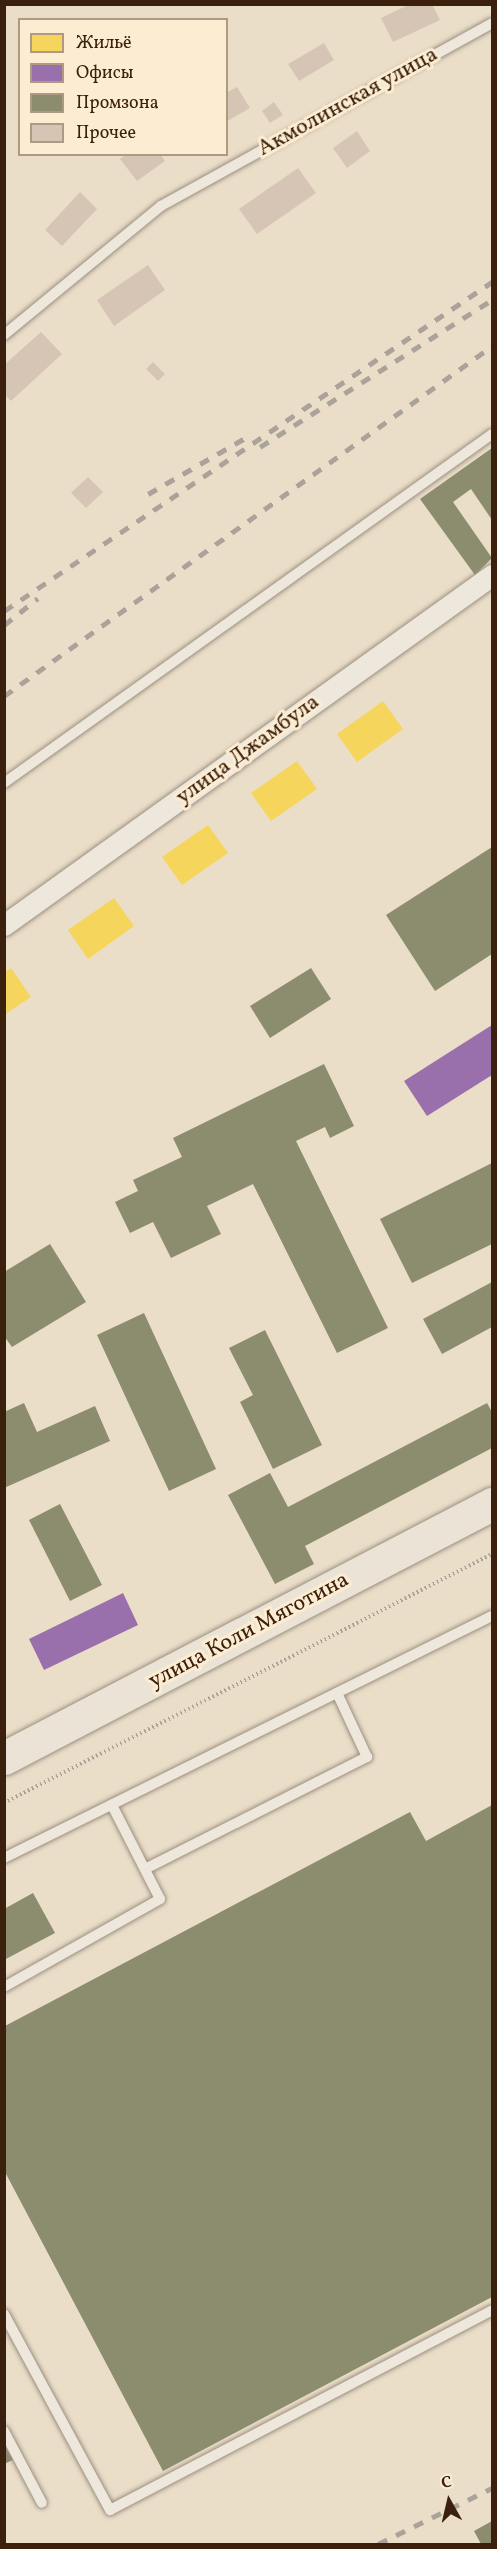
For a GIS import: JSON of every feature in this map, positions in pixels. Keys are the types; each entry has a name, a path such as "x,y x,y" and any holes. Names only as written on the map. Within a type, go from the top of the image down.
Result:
{"main road":[{"name":"улица Коли Мяготина","path":"4,1758 492,1503"}],"street":[{"name":"улица Джамбула","path":"4,925 492,575"}],"lane":[{"name":"Акмолинская улица","path":"4,335 161,206 492,22"},
{"path":"4,783 492,434"},
{"path":"4,1858 492,1616"},
{"path":"145,1869 367,1757 337,1693"},
{"path":"4,1987 160,1899 112,1805"},
{"path":"4,2314 110,2510 492,2310"},
{"path":"4,2431 42,2503"}],"path":[{"path":"4,1803 492,1554"}],"building: Жильё":[{"path":"383,701 403,729 357,762 337,734"},
{"path":"297,761 317,789 271,821 251,793"},
{"path":"208,825 228,853 182,885 162,857"},
{"path":"114,898 134,926 88,959 68,930"},
{"path":"11,968 31,997 4,1015 4,973"}],"building: Офисы":[{"path":"492,1025 492,1075 427,1116 404,1081"},
{"path":"123,1593 138,1625 44,1670 29,1639"}],"building: Промзона":[{"path":"492,448 492,520 471,489 453,502 492,558 475,575 420,499"},
{"path":"492,847 492,954 435,991 386,915"},
{"path":"311,968 331,999 270,1038 250,1006"},
{"path":"324,1064 354,1126 330,1138 325,1127 296,1141 388,1328 337,1353 253,1184 207,1206 221,1234 171,1258 153,1222 130,1233 115,1202 138,1191 133,1180 182,1157 173,1138"},
{"path":"492,1163 492,1244 412,1283 380,1219"},
{"path":"50,1244 86,1302 12,1347 4,1336 4,1272"},
{"path":"492,1282 492,1327 442,1354 423,1319"},
{"path":"144,1313 216,1469 169,1491 97,1335"},
{"path":"265,1330 322,1445 273,1469 240,1402 253,1395 229,1348"},
{"path":"24,1403 37,1432 95,1406 110,1441 4,1488 4,1412"},
{"path":"487,1403 492,1412 492,1448 305,1546 314,1564 275,1584 228,1495 270,1473 288,1507"},
{"path":"60,1504 102,1585 70,1601 29,1520"},
{"path":"492,1805 492,2297 163,2471 5,2172 5,2026 410,1812 426,1841"},
{"path":"33,1893 55,1933 4,1960 4,1909"},
{"path":"4,2444 13,2460 4,2464"},
{"path":"492,2521 492,2544 481,2544 474,2531"}],"building: Прочее":[{"path":"410,4 432,4 440,20 393,42 381,18"},
{"path":"324,43 334,60 299,81 288,64"},
{"path":"237,87 250,108 228,121 228,92"},
{"path":"274,102 283,115 270,123 262,111"},
{"path":"357,131 370,151 347,168 333,148"},
{"path":"124,156 161,156 165,161 137,181 120,159"},
{"path":"298,168 316,193 257,234 239,209"},
{"path":"80,192 97,209 62,246 45,230"},
{"path":"148,265 165,290 114,326 97,300"},
{"path":"41,332 62,354 11,401 4,394 4,365"},
{"path":"153,362 165,374 158,381 146,369"},
{"path":"88,477 103,492 86,508 71,493"}],"railway":[{"path":"4,611 492,282"},
{"path":"260,447 492,300"},
{"path":"4,696 492,346"},
{"path":"148,494 250,435"},
{"path":"4,625 38,598"},
{"path":"378,2544 492,2488"}]}
